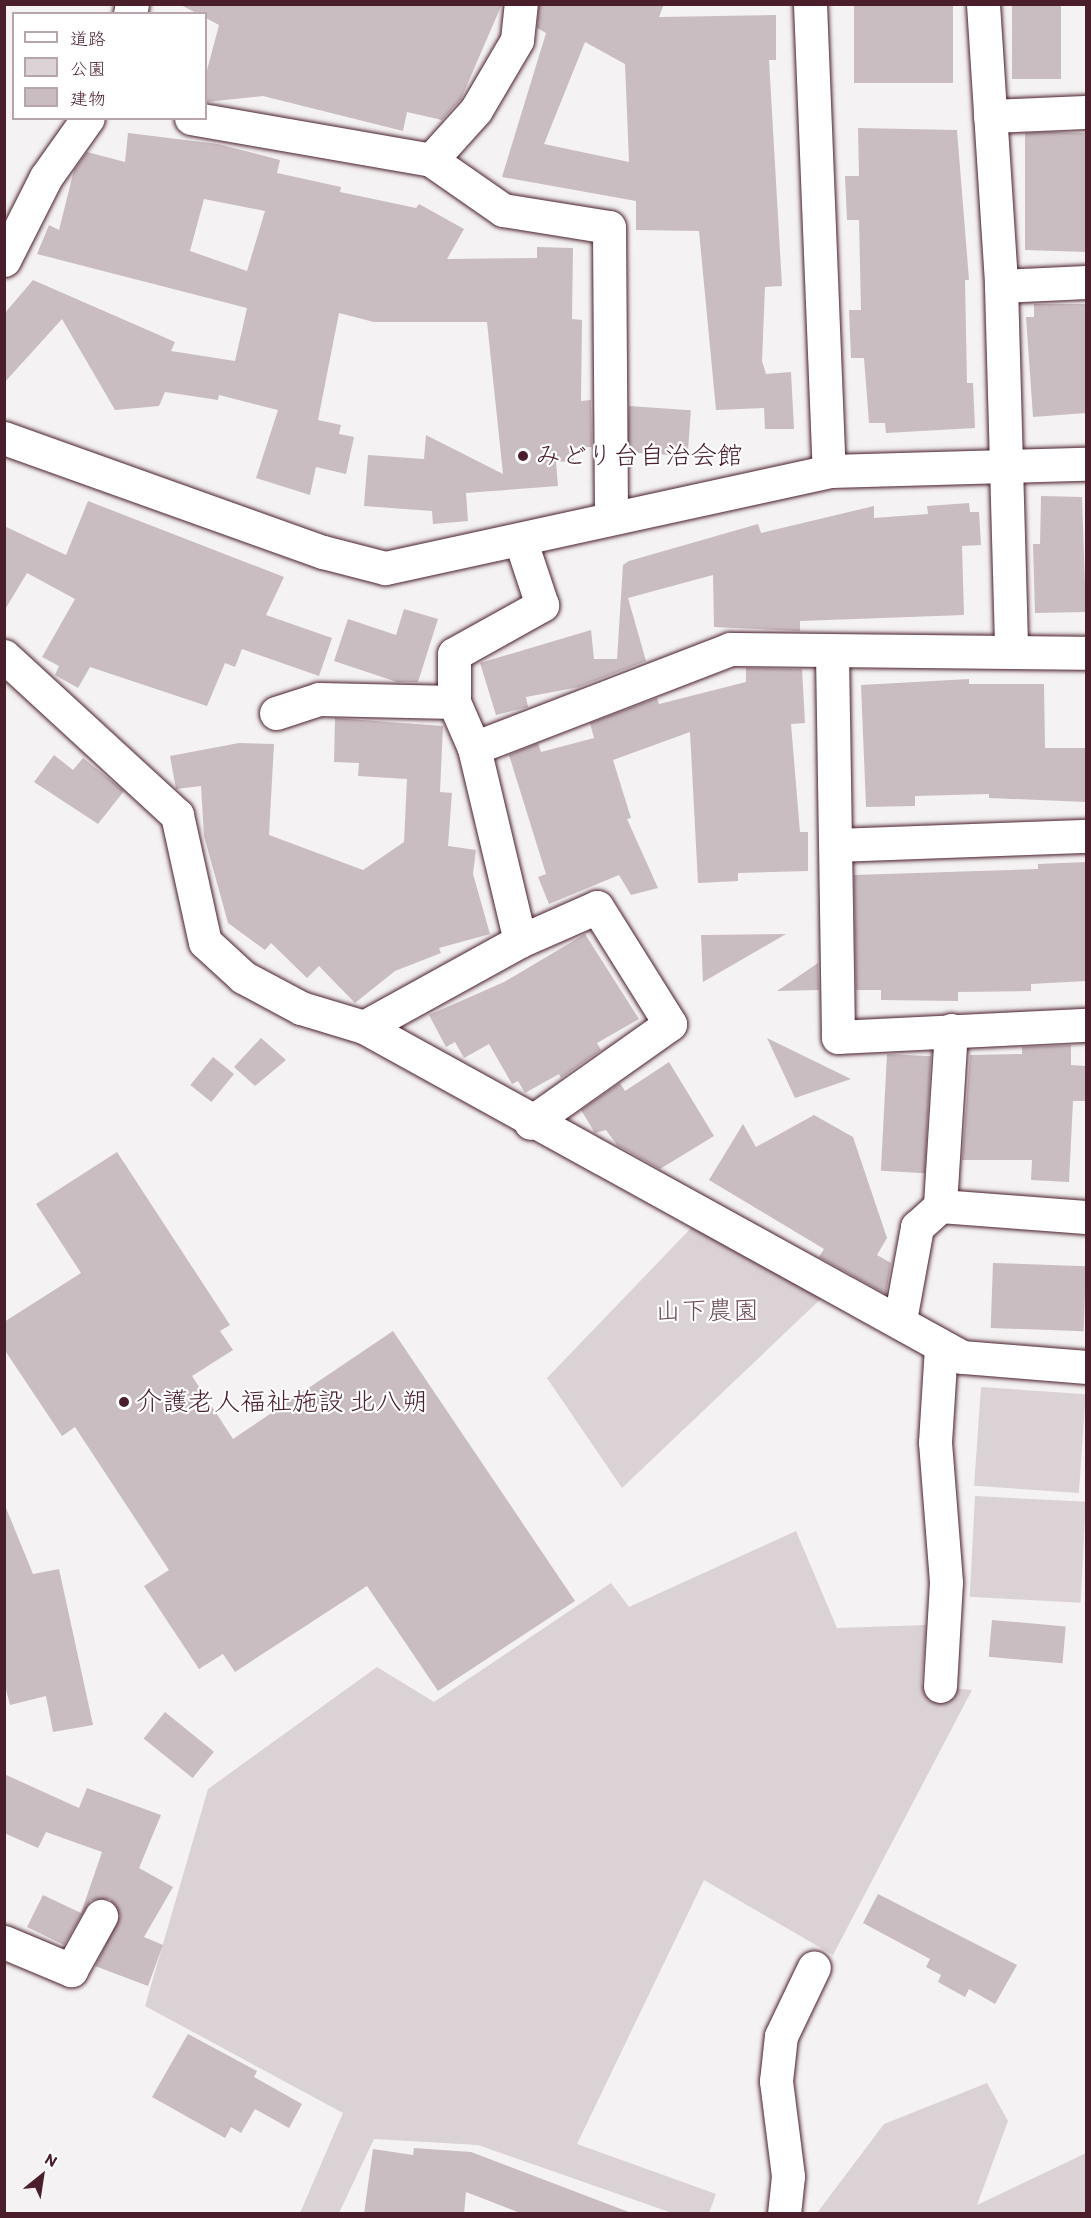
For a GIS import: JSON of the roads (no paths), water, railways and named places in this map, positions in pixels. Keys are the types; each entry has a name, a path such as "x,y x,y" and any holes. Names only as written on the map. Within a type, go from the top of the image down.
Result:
{"street":[{"path":"431,160 476,110 517,39 521,4"},
{"path":"810,4 829,471"},
{"path":"982,4 1001,286 1003,468 1011,651"},
{"path":"990,116 1086,112"},
{"path":"4,260 46,177 87,120"},
{"path":"202,120 431,160 503,210 609,227 611,517"},
{"path":"1001,286 1086,282"},
{"path":"4,438 323,552 385,568 521,542 611,517 829,471 1086,464"},
{"path":"520,941 474,748 454,702 454,654 542,605 521,542"},
{"path":"474,748 730,649 832,652 1086,653"},
{"path":"832,652 838,845 838,1036 1086,1025"},
{"path":"4,656 177,815 205,942 243,977 302,1008 364,1027 530,1123 900,1320 962,1358 1086,1367"},
{"path":"276,713 319,699 454,702"},
{"path":"838,845 1086,836"},
{"path":"364,1027 520,941 597,907 670,1024 530,1123"},
{"path":"900,1320 917,1227 940,1206 951,1030"},
{"path":"940,1206 1086,1217"},
{"path":"940,1686 946,1582 935,1442 941,1347"},
{"path":"4,1942 71,1970 101,1916"},
{"path":"783,2214 788,2176 776,2081 781,2036 814,1966"}],"place":[{"name":"みどり台自治会館","path":"523,456"},
{"name":"介護老人福祉施設 北八朔","path":"124,1402"}],"park label":[{"name":"山下農園","path":"707,1311"}]}
